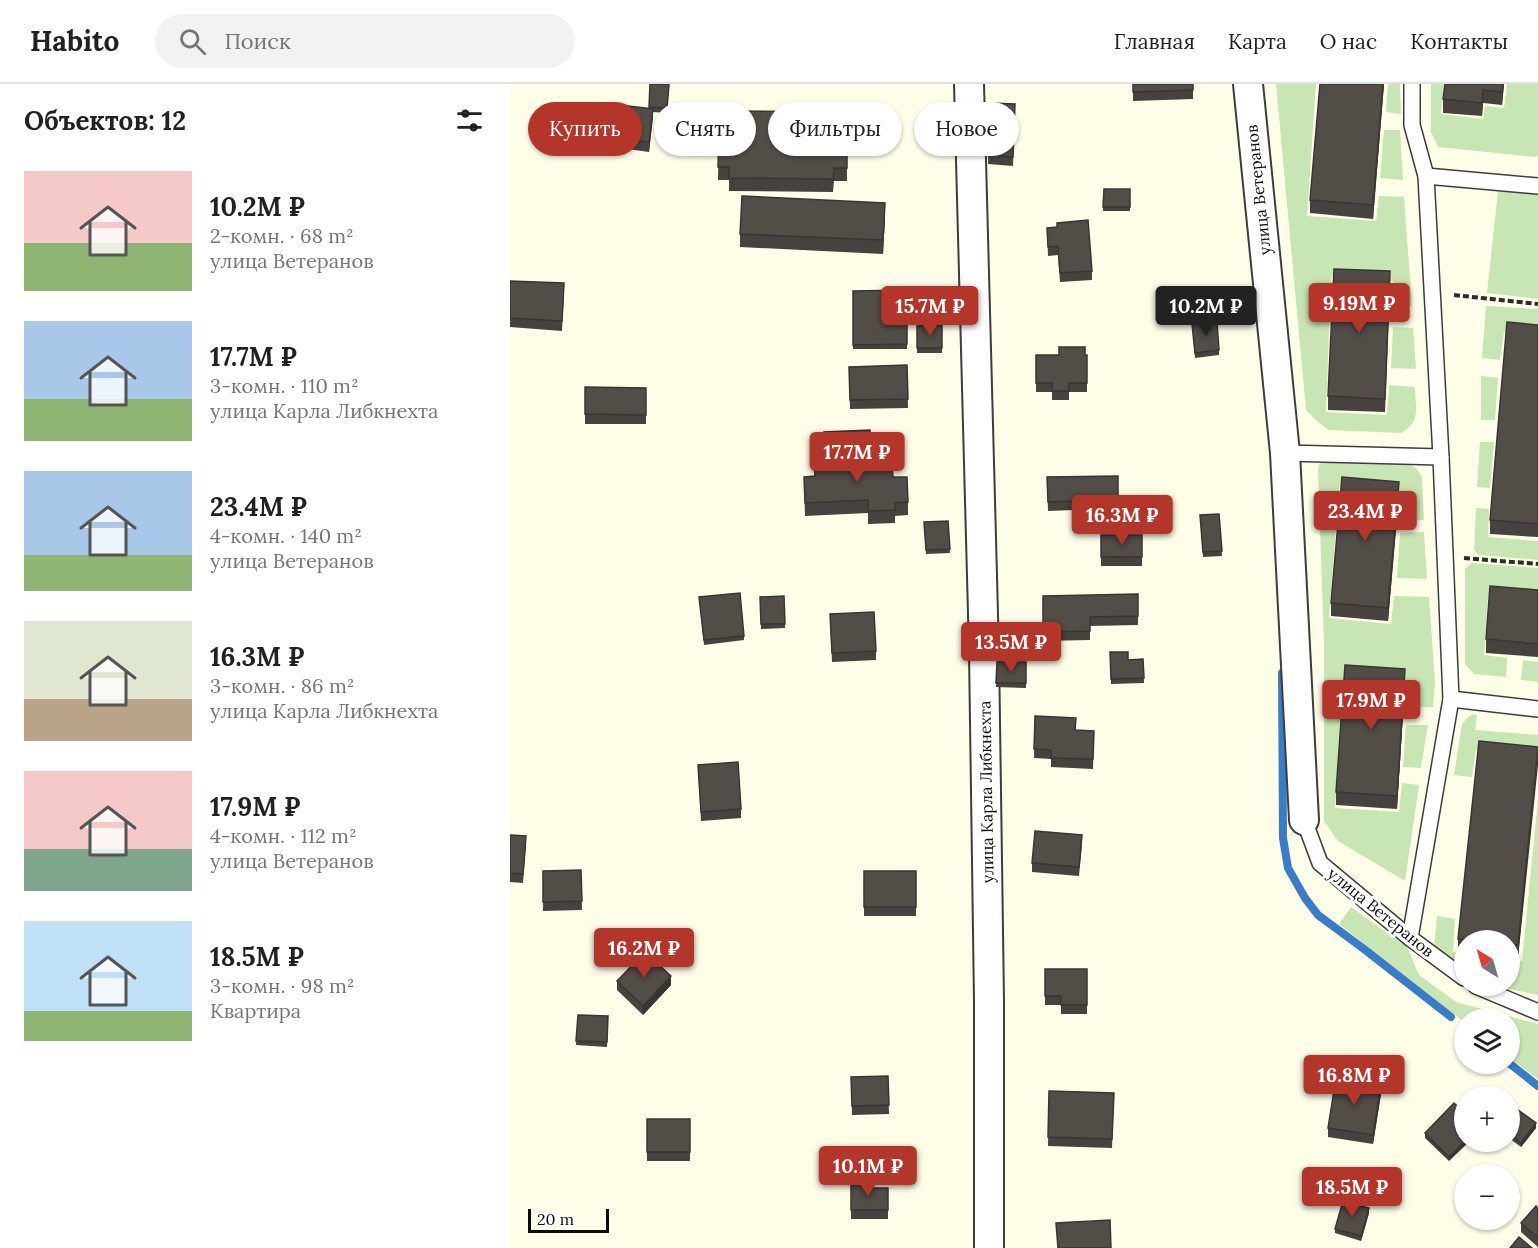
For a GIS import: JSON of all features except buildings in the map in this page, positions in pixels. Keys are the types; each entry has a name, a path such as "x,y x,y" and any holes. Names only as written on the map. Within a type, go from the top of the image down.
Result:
{"street":[{"name":"улица Карла Либкнехта","path":"969,84 984,652 989,1001 989,1248"},
{"name":"улица Ветеранов","path":"1248,84 1285,453 1304,820"}],"lane":[{"path":"1410,938 1451,699 1426,176 1412,125 1412,84"},
{"path":"1426,176 1538,186"},
{"path":"1285,453 1441,457"},
{"path":"1451,699 1538,709"},
{"name":"улица Ветеранов","path":"1304,820 1320,863 1410,938 1454,971"},
{"path":"1500,996 1538,1012"}],"path":[{"path":"1432,293 1538,304"},
{"path":"1445,556 1538,564"}],"green space":[{"path":"1276,84 1316,84 1307,216 1376,221 1379,196 1404,197 1412,306 1393,305 1393,281 1331,277 1326,412 1387,415 1389,385 1415,387 1415,419 1401,433 1329,430 1306,410"},
{"path":"1388,84 1400,84 1401,114 1386,112"},
{"path":"1431,84 1444,84 1441,114 1483,119 1485,106 1504,108 1507,84 1538,84 1538,155 1536,157 1438,147 1431,132"},
{"path":"1384,130 1400,130 1403,180 1380,178"},
{"path":"1498,191 1538,194 1538,299 1487,293"},
{"path":"1486,306 1538,309 1538,334 1504,332 1500,360 1482,358"},
{"path":"1393,327 1413,328 1416,369 1391,368"},
{"path":"1481,376 1498,378 1495,420 1481,420"},
{"path":"1480,442 1494,442 1490,488 1477,487"},
{"path":"1324,461 1407,463 1416,468 1422,477 1424,520 1400,521 1402,493 1339,487 1329,618 1391,624 1394,596 1429,597 1435,683 1433,707 1406,707 1408,680 1344,676 1335,808 1399,812 1402,783 1419,785 1405,881 1338,841 1324,821 1324,643 1318,469"},
{"path":"1476,508 1489,509 1488,537 1538,541 1538,560 1479,555 1474,550"},
{"path":"1424,532 1427,579 1397,578 1400,533"},
{"path":"1472,563 1538,568 1538,601 1488,597 1484,655 1507,658 1506,677 1474,674 1465,664 1465,569"},
{"path":"1523,660 1538,662 1538,682 1521,680"},
{"path":"1473,714 1477,715 1475,730 1538,735 1538,757 1476,750 1472,777 1454,775 1462,724"},
{"path":"1406,725 1428,725 1421,768 1403,767"},
{"path":"1538,799 1538,995 1520,991 1520,961 1522,961"},
{"path":"1351,907 1407,947 1419,975 1456,1002 1478,1008 1454,1008 1454,1014 1339,924"},
{"path":"1437,916 1455,919 1454,962 1434,948"},
{"path":"1520,1019 1538,1024 1538,1079 1520,1065"}],"waterway":[{"path":"1282,673 1283,838 1288,868 1305,898 1318,915 1451,1017"},
{"path":"1520,1072 1538,1086"}]}
